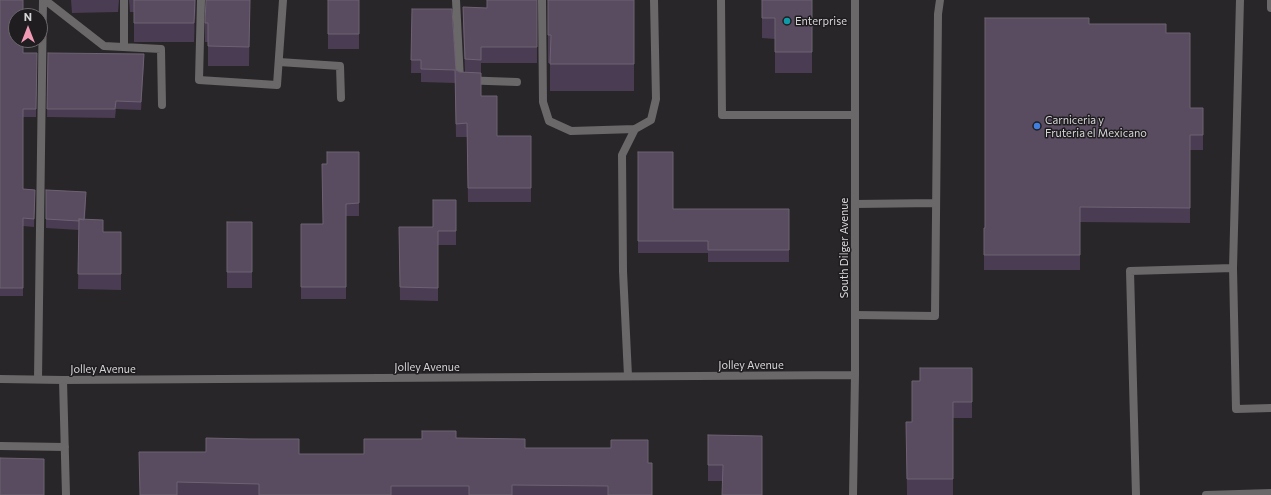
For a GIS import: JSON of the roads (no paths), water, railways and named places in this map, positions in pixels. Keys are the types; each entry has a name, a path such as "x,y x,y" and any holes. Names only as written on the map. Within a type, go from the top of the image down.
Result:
{"street":[{"path":"44,0 104,46 161,49 162,105"},
{"path":"38,379 44,0"},
{"path":"124,0 124,47"},
{"path":"201,0 199,80 277,85 283,0"},
{"path":"456,0 460,80 517,82"},
{"path":"542,0 543,102 549,121 571,131 635,129 651,120 656,98 654,0"},
{"path":"721,0 722,115 855,115"},
{"name":"South Dilger Avenue","path":"853,495 855,375 855,0"},
{"path":"855,315 936,316 938,14 940,0"},
{"path":"1240,0 1233,268 1236,409 1271,408"},
{"path":"1271,0 1271,8"},
{"path":"279,62 340,66 341,98"},
{"path":"628,376 623,271 622,155 635,129"},
{"path":"855,204 936,203"},
{"path":"1136,495 1130,271 1233,268"},
{"name":"Jolley Avenue","path":"0,379 63,380 855,375"},
{"path":"63,380 66,495"},
{"path":"0,446 65,447"},
{"path":"1206,495 1271,493"}],"place":[{"name":"Enterprise","path":"787,21"},
{"name":"Carniceria y Fruteria el Mexicano","path":"1037,126"}]}
